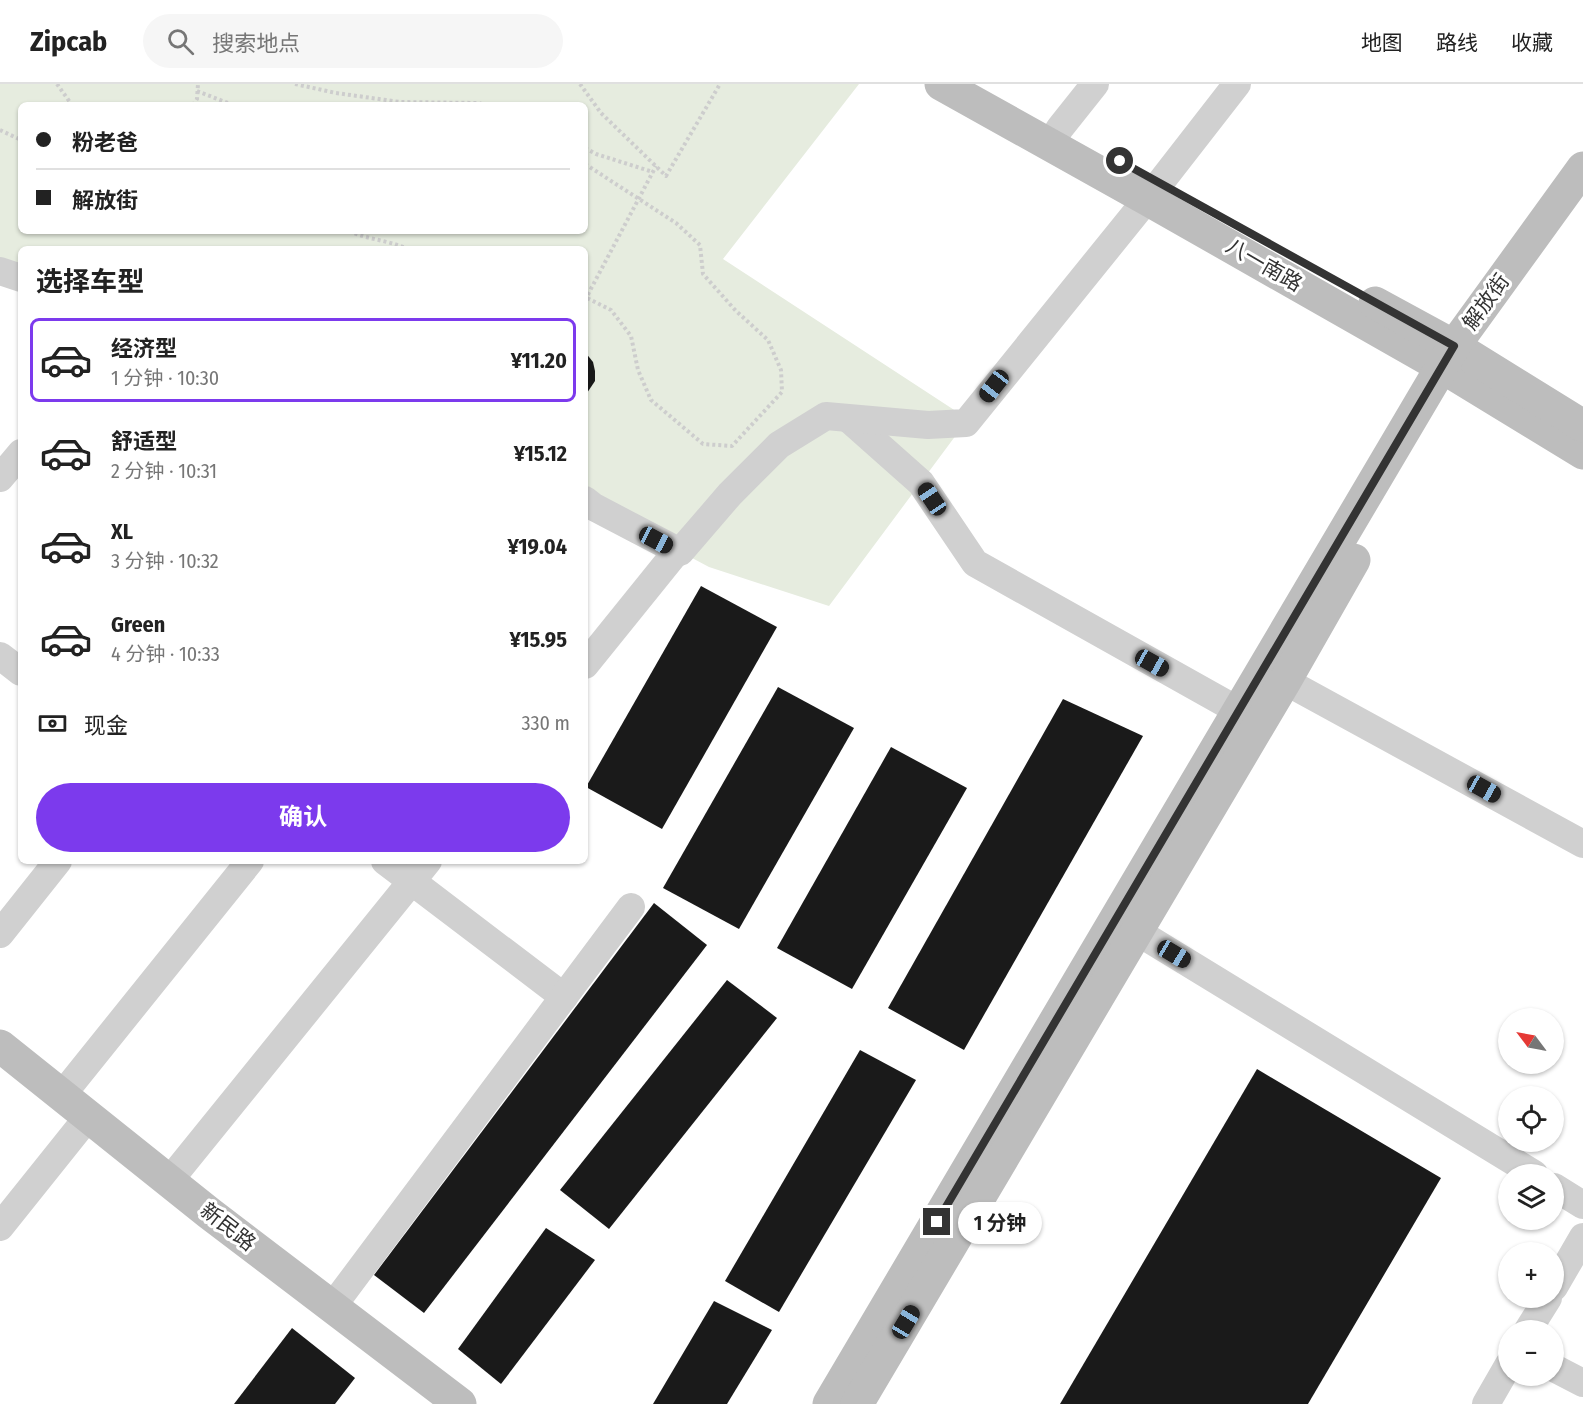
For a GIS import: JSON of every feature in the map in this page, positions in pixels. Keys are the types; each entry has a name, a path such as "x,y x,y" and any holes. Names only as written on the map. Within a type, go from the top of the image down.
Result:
{"main road":[{"name":"八一南路","path":"962,87 1154,191 1456,362 1583,426"},
{"name":"解放街","path":"830,1404 1126,925 1239,711 1274,675 1456,362 1583,168"},
{"path":"1456,362 1583,191"},
{"name":"八一南路","path":"1456,362 1583,453"},
{"path":"857,1404 1126,925 1274,675"},
{"name":"新民路","path":"0,1046 169,1181 460,1404"}],"street":[{"path":"1055,136 1095,84"},
{"path":"588,502 680,552 730,494 779,445 826,416 850,420 928,425 966,423 1154,191 1237,84"},
{"path":"0,271 18,277"},
{"path":"850,420 921,483 975,563 1239,711"},
{"path":"588,661 677,550"},
{"path":"0,656 18,670"},
{"path":"1274,675 1583,844"},
{"path":"0,934 55,864"},
{"path":"62,1095 248,864"},
{"path":"396,864 420,871 564,997"},
{"path":"169,1181 420,871"},
{"path":"333,1307 631,907"},
{"path":"1126,925 1518,1164"},
{"path":"0,1227 88,1117"},
{"path":"1564,1193 1583,1205"},
{"path":"1564,1272 1580,1248"},
{"path":"1564,1373 1583,1383"},
{"path":"1486,1404 1498,1383"}],"path":[{"path":"57,84 70,102"},
{"path":"195,102 198,84"},
{"path":"296,84 336,93 394,101 436,102"},
{"path":"580,84 601,113 666,176 720,84"},
{"path":"197,91 225,102"},
{"path":"0,130 18,139"},
{"path":"588,150 653,172"},
{"path":"588,166 676,222 700,245 703,273 736,312 768,340 781,370 782,392 732,446 703,444 651,400 638,370 631,336 611,310 588,300"},
{"path":"588,295 656,166"},
{"path":"356,234 367,239 391,242 401,246"}],"shaded area":[{"path":"0,84 859,84 723,259 968,419 829,606 709,567 588,503 588,246 18,246 18,277 0,270"}],"building":[{"path":"588,356 593,362 595,381 588,392"},
{"path":"701,586 777,627 662,829 588,788 588,784"},
{"path":"778,687 854,728 739,929 663,888"},
{"path":"1063,699 1143,736 964,1050 888,1008"},
{"path":"891,747 967,788 852,989 777,948"},
{"path":"654,903 707,945 424,1313 374,1275"},
{"path":"727,980 777,1018 609,1229 560,1190"},
{"path":"860,1050 916,1080 779,1312 725,1281"},
{"path":"1257,1069 1441,1178 1308,1404 1060,1404"},
{"path":"546,1228 595,1260 501,1384 458,1349"},
{"path":"714,1301 772,1330 727,1404 653,1404"},
{"path":"292,1328 355,1378 335,1404 234,1404"}],"route":[{"path":"937,1222 1454,346 1120,161"}]}
